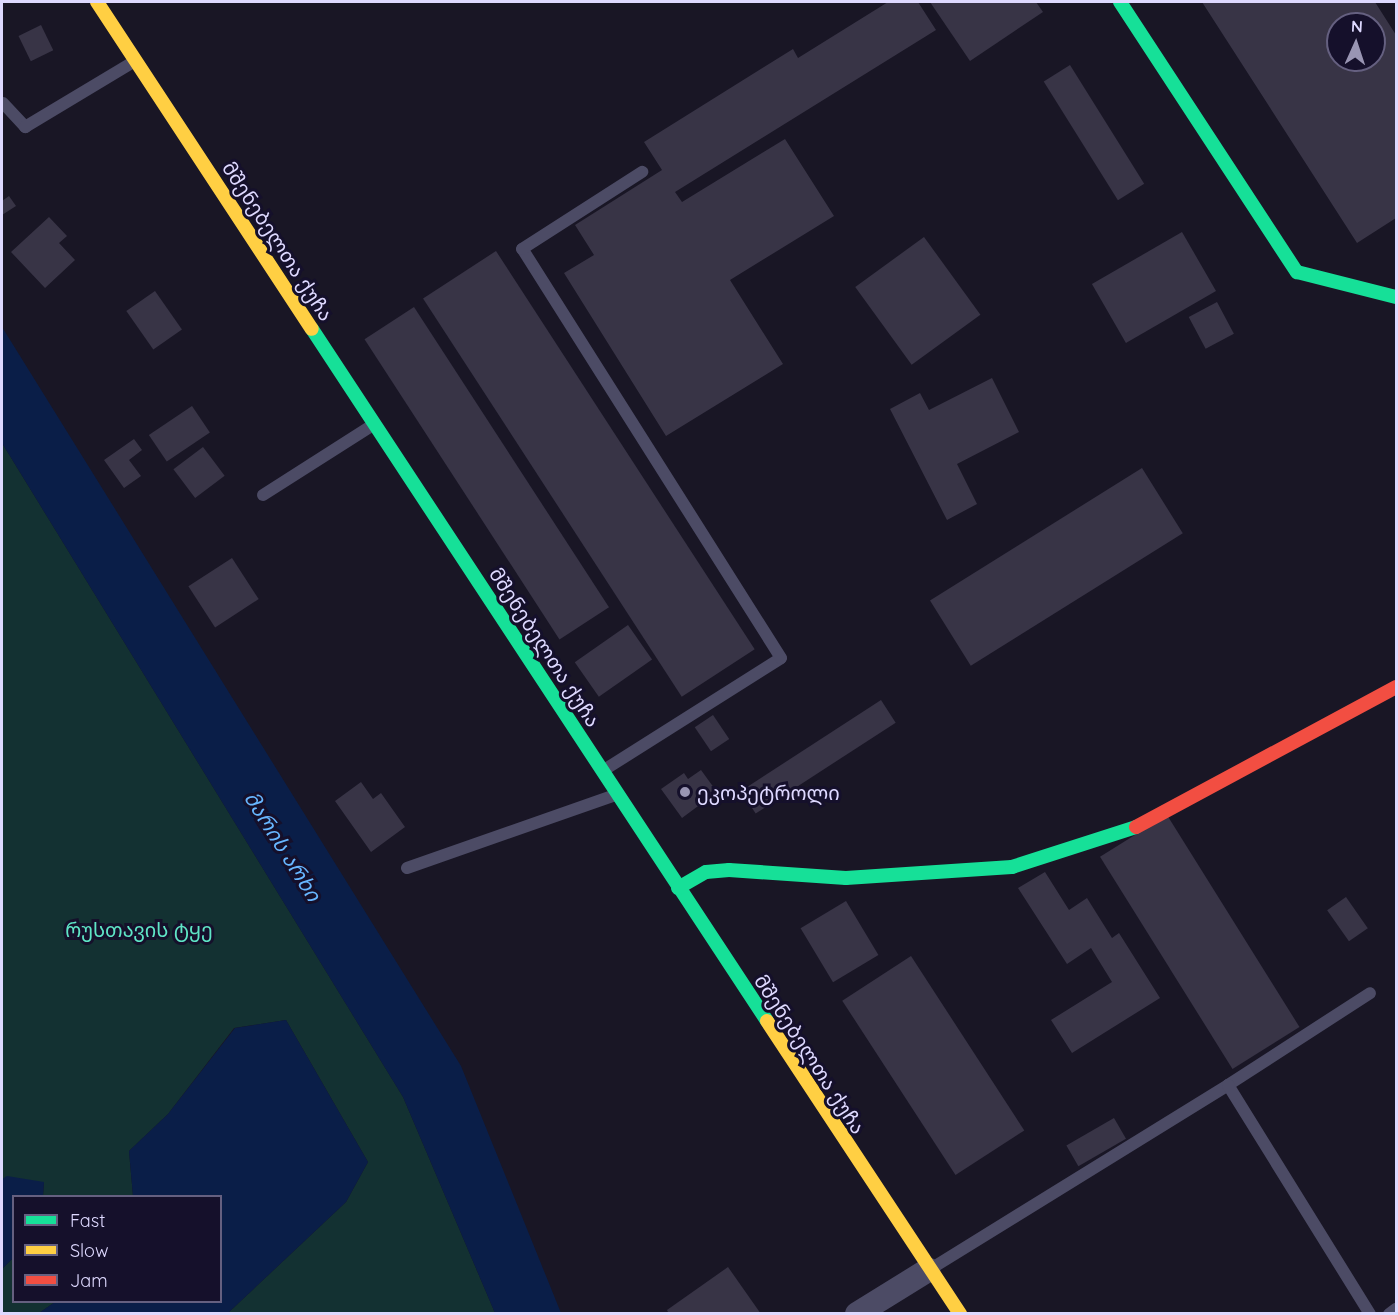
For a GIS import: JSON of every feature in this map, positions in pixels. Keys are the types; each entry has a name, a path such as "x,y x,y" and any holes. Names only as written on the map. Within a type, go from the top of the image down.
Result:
{"main road":[{"name":"მშენებელთა ქუჩა","path":"97,2 603,770 616,794 928,1270 960,1314"},
{"path":"1120,2 1297,272 1396,297"},
{"path":"678,888 706,872 729,870 846,878 952,873 1012,867 1070,852 1124,834 1396,687"}],"street":[{"path":"857,1314 928,1270"}],"lane":[{"path":"3,103 25,128 136,60"},
{"path":"603,770 781,658 522,249 642,171"},
{"path":"263,495 374,424"},
{"path":"407,867 616,794"},
{"path":"928,1270 1228,1085 1370,993"},
{"path":"1228,1085 1370,1314"},
{"path":"1389,1314 1396,1309"}],"green space":[{"name":"რუსთავის ტყე","path":"2,443 403,1097 495,1313 228,1313 346,1202 368,1162 286,1020 234,1028 168,1114 129,1151 133,1195 43,1195 44,1183 2,1179"},
{"path":"12,1259 12,1303 54,1303 39,1313 2,1313 2,1269"}],"water":[{"name":"მარის არხი","path":"2,327 461,1066 561,1313 495,1313 403,1097 2,443"},
{"path":"286,1020 368,1162 346,1202 228,1313 39,1313 54,1303 222,1303 222,1195 133,1195 129,1151 168,1114 235,1028"},
{"path":"7,1176 44,1182 43,1195 12,1195 12,1259 2,1269 2,1179"}],"building":[{"path":"888,2 918,2 936,30 675,192 682,202 785,139 834,216 730,280 783,364 666,436 564,273 594,255 575,225 662,170 644,142 793,49 798,58"},
{"path":"930,2 1036,2 1043,12 970,61"},
{"path":"1202,2 1375,2 1381,12 1326,12 1326,72 1386,72 1386,19 1396,35 1396,218 1357,243"},
{"path":"41,25 53,50 31,61 19,36"},
{"path":"1070,65 1144,184 1118,200 1044,81"},
{"path":"9,196 16,206 2,215 2,201"},
{"path":"49,217 67,236 59,243 75,260 45,288 11,252"},
{"path":"1182,232 1216,291 1126,343 1092,284"},
{"path":"924,237 980,315 912,365 855,287"},
{"path":"496,251 755,649 682,697 423,298"},
{"path":"155,291 182,330 153,350 126,311"},
{"path":"1217,302 1234,334 1206,349 1189,317"},
{"path":"414,307 609,607 559,639 365,339"},
{"path":"992,378 1019,432 957,464 977,504 947,520 890,409 920,393 929,410"},
{"path":"192,406 210,433 167,462 149,435"},
{"path":"134,439 142,450 129,460 141,476 124,488 104,460"},
{"path":"203,447 225,476 195,498 173,469"},
{"path":"1142,468 1183,533 971,666 930,600"},
{"path":"232,558 259,599 215,627 188,586"},
{"path":"628,625 652,659 599,697 575,662"},
{"path":"881,700 896,723 756,814 741,791"},
{"path":"713,715 729,739 711,751 695,727"},
{"path":"701,770 717,792 682,818 661,789 684,773 688,779"},
{"path":"361,782 373,799 381,793 405,827 371,852 335,801"},
{"path":"1167,815 1299,1027 1232,1069 1100,857"},
{"path":"1045,872 1069,910 1087,898 1112,938 1119,933 1160,998 1072,1053 1051,1020 1112,982 1091,948 1067,964 1018,888"},
{"path":"1346,897 1368,928 1349,941 1327,910"},
{"path":"846,901 878,955 833,982 801,928"},
{"path":"911,956 1024,1130 956,1175 842,1001"},
{"path":"1114,1118 1126,1139 1078,1166 1066,1146"},
{"path":"728,1267 761,1314 669,1314 667,1310"}],"traffic: fast":[{"path":"1120,2 1297,272 1396,297"},
{"path":"312,329 767,1021"},
{"path":"678,888 706,872 729,870 846,878 1012,867 1136,827"}],"traffic: slow":[{"path":"97,2 312,329"},
{"path":"767,1021 960,1314"}],"traffic: jam":[{"path":"1136,827 1396,687"}],"place":[{"name":"ეკოპეტროლი","path":"685,792"}]}
